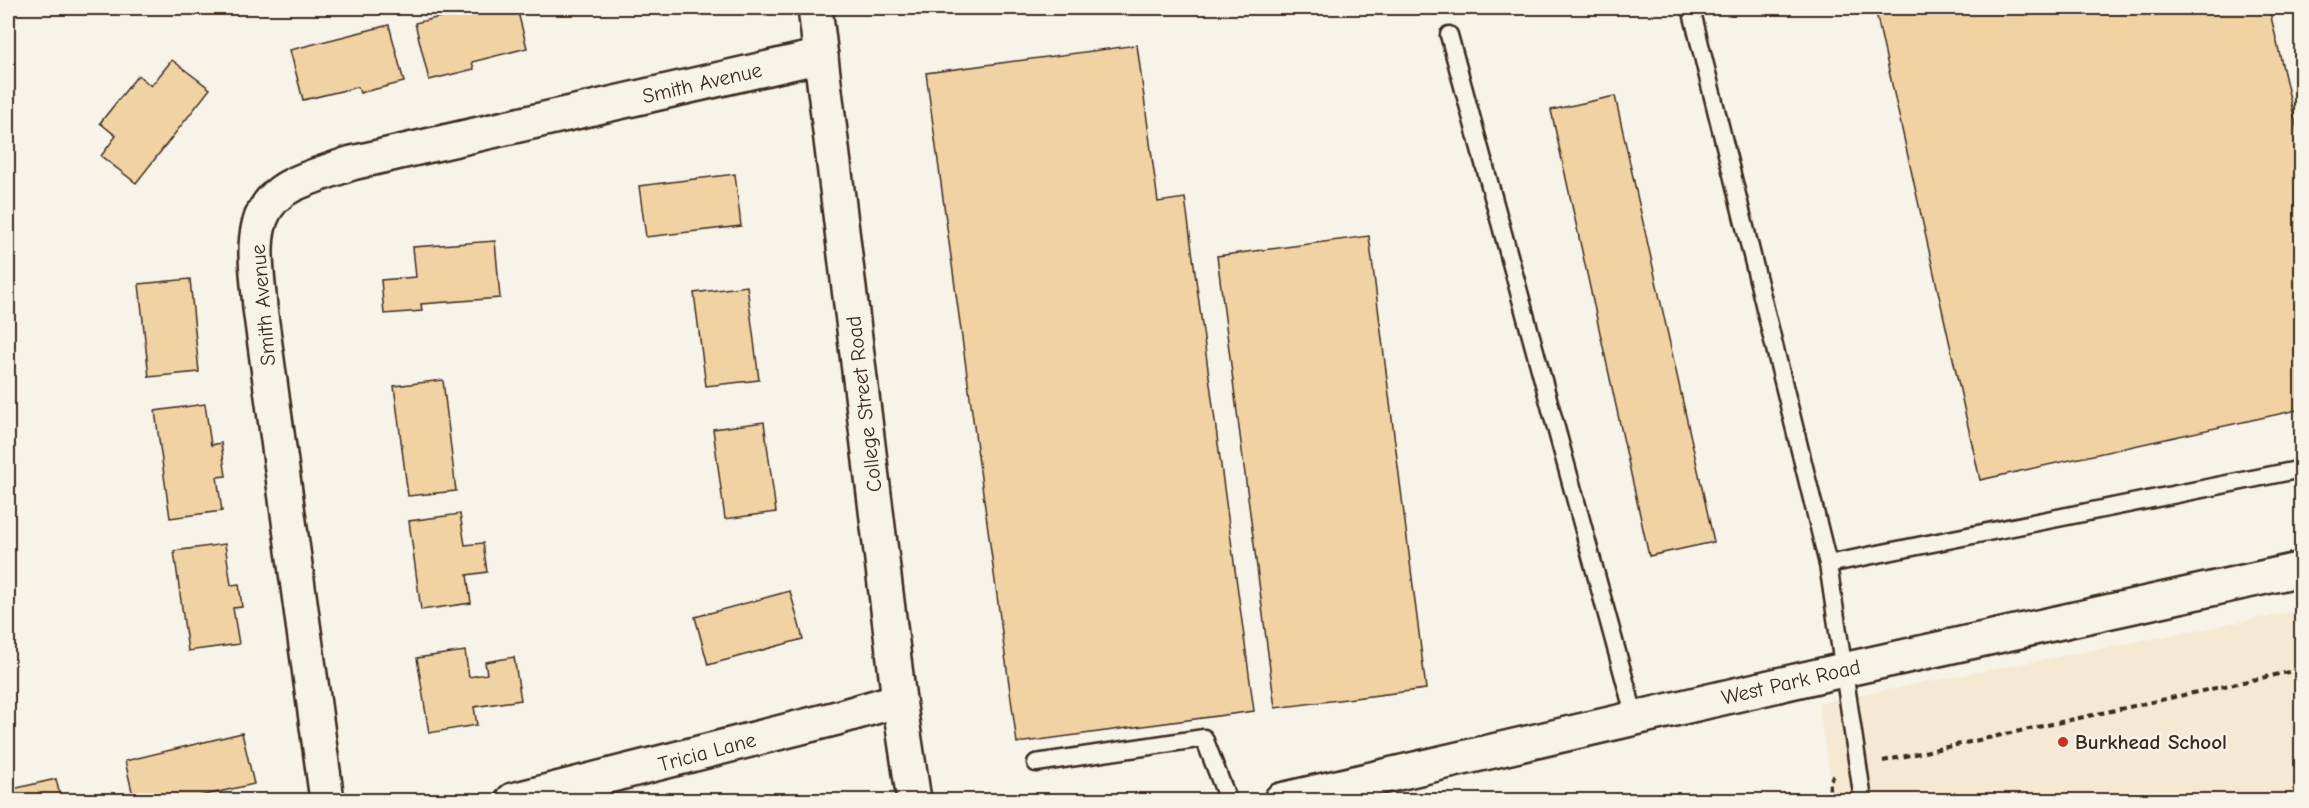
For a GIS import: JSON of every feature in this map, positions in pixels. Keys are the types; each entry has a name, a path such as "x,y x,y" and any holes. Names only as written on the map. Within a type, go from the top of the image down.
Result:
{"street":[{"name":"College Street Road","path":"814,8 899,700 914,801"},
{"name":"Smith Avenue","path":"327,801 260,308 256,241 262,212 275,196 296,182 352,163 821,56"},
{"name":"West Park Road","path":"1281,801 1844,670 2301,569"},
{"name":"Tricia Lane","path":"513,801 899,700"}],"lane":[{"path":"1691,8 1828,564 1863,801"},
{"path":"1449,35 1635,718"},
{"path":"1828,564 2301,469"},
{"path":"1036,763 1204,738 1228,801"}],"path":[{"path":"1881,761 2301,669"},
{"path":"1829,801 1830,780 1837,772"}],"shaded area":[{"name":"Burkhead School","path":"2301,610 2301,800 1834,800 1818,703"}],"building":[{"path":"478,8 517,8 527,48 472,62 474,69 429,80 415,23"},
{"path":"1875,8 2269,8 2302,151 2302,409 1980,480"},
{"path":"389,25 404,82 360,93 358,87 303,100 290,50"},
{"path":"1137,45 1158,202 1185,198 1254,711 1017,743 926,73"},
{"path":"172,60 210,89 136,183 101,156 116,136 100,123 138,75 151,86"},
{"path":"1615,96 1714,542 1649,556 1551,110"},
{"path":"735,174 741,226 646,237 639,186"},
{"path":"1369,236 1426,689 1275,708 1217,256"},
{"path":"495,241 500,298 421,304 422,311 384,314 381,280 416,277 413,247"},
{"path":"190,279 199,372 149,377 139,284"},
{"path":"747,286 759,380 706,386 694,293"},
{"path":"443,380 456,491 408,496 394,386"},
{"path":"205,404 211,445 221,443 226,476 217,477 222,511 170,518 155,411"},
{"path":"764,422 776,512 725,519 713,429"},
{"path":"460,514 465,545 483,543 487,572 467,575 471,603 421,610 409,521"},
{"path":"225,544 231,585 239,584 242,607 233,608 239,644 188,651 174,551"},
{"path":"790,591 803,639 708,665 695,617"},
{"path":"465,651 469,677 487,674 485,662 514,657 521,700 474,707 477,725 429,733 417,658"},
{"path":"242,733 254,784 183,800 134,800 125,761"},
{"path":"56,779 61,800 8,800 8,790"}],"place":[{"name":"Burkhead School","path":"2063,742"}]}
